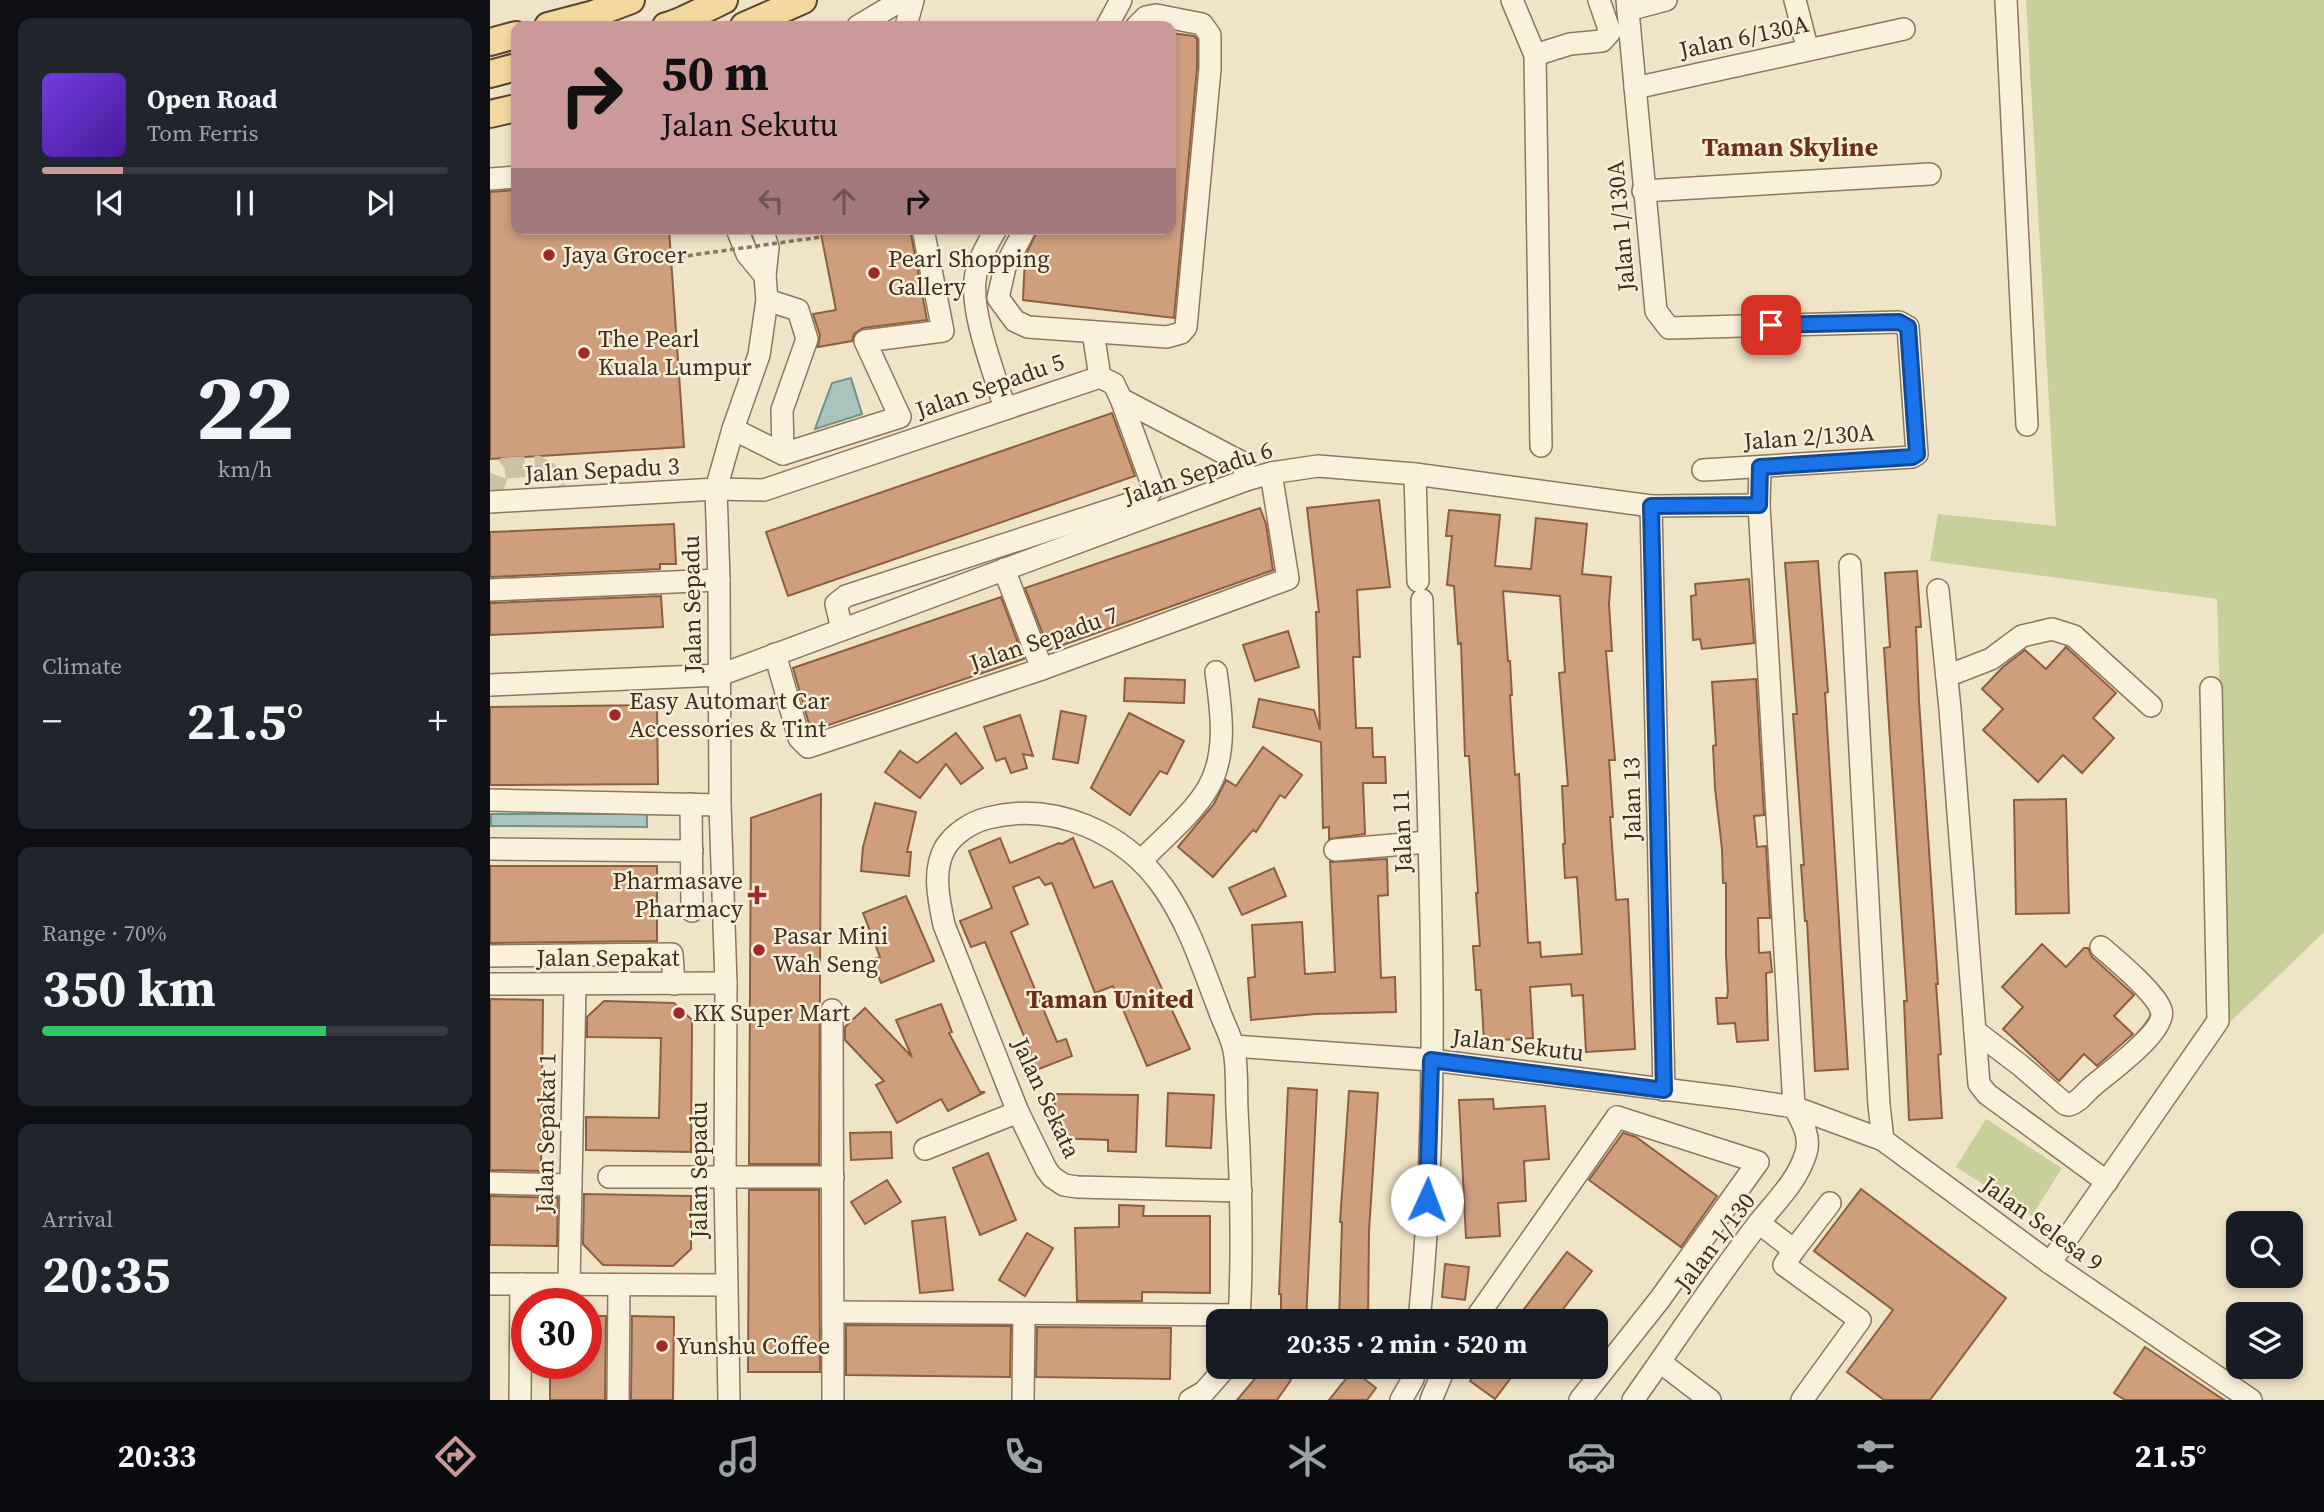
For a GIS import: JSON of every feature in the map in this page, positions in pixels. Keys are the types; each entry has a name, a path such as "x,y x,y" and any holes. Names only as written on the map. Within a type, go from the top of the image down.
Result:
{"main road":[{"path":"560,21 592,7 631,0"},
{"path":"680,21 724,0"},
{"path":"755,21 803,0"},
{"path":"490,42 511,36"},
{"path":"490,74 511,68"},
{"path":"490,114 511,109"}],"street":[{"path":"866,21 902,0"},
{"path":"907,21 913,0"},
{"path":"1110,21 1121,0"},
{"path":"1512,0 1535,55 1541,446"},
{"path":"1535,55 1570,44 1602,41 1610,32 1599,0"},
{"path":"1627,5 1666,0"},
{"path":"1795,0 1805,38"},
{"path":"2006,0 2027,425"},
{"name":"Jalan 1/130A","path":"1627,5 1656,311 1669,328 1899,322 1908,327"},
{"path":"1023,235 1005,267 998,298 1015,321 1028,327 1167,337 1181,333 1186,327 1210,69 1210,35 1202,24 1156,15 1146,17 1142,21"},
{"name":"Jalan 6/130A","path":"1635,88 1904,29"},
{"path":"1643,191 1930,174"},
{"path":"490,179 511,177"},
{"path":"739,235 747,254 765,276"},
{"name":"Jalan Sepadu","path":"729,1400 725,1177 726,983 720,805 716,489 733,429 759,355 767,300 765,276 768,247 764,235"},
{"path":"733,429 783,454 900,416 865,341 943,331 924,235"},
{"path":"993,235 982,255 975,281 978,314 1005,409"},
{"path":"767,300 798,310 807,339 782,410 783,454"},
{"name":"Jalan 2/130A","path":"1703,470 1912,457 1917,454 1908,327"},
{"path":"1093,332 1100,377"},
{"name":"Jalan Sepadu 5","path":"716,489 764,490 1100,377 1114,384 1121,399 1243,463 1247,480"},
{"path":"842,629 836,604 846,596 1147,498 1153,487 1121,399"},
{"name":"Jalan Sepadu 6","path":"490,685 720,675 1271,472 1318,466 1415,474 1651,506 1759,505"},
{"name":"Jalan 1/130","path":"1633,1400 1759,1223 1789,1188 1807,1151 1804,1126 1794,1107 1759,505 1760,467"},
{"name":"Jalan Sepadu 7","path":"775,654 799,738 808,747 1042,669 1288,579 1271,472"},
{"name":"Jalan 11","path":"1415,474 1428,842 1431,1060 1426,1256 1420,1309"},
{"name":"Jalan Sepadu 3","path":"490,502 716,489"},
{"name":"Jalan 13","path":"1651,506 1664,1090"},
{"path":"1850,565 1883,1140"},
{"path":"1004,569 1042,669"},
{"path":"490,590 719,580"},
{"path":"1938,590 1978,1079 1983,1091 2107,1182"},
{"path":"1947,676 1991,659 2022,636 2052,629 2074,636 2151,706"},
{"path":"1142,860 1208,788 1219,755 1222,717 1216,672"},
{"path":"2050,1264 2218,1021 2211,688"},
{"path":"490,800 720,805"},
{"path":"691,804 692,911"},
{"name":"Jalan Sekata","path":"1239,1309 1241,1191 1233,1046 1184,920 1142,860 1122,845 1073,821 1049,815 1007,813 982,820 960,831 946,847 940,863 938,899 944,925 1018,1112 1052,1177 1065,1185 1241,1191"},
{"path":"1335,850 1428,842"},
{"path":"490,849 692,851"},
{"path":"1975,1031 2065,1104 2076,1103 2092,1086 2121,1065 2156,1028 2162,1016 2161,1009 2152,996 2101,947"},
{"path":"490,956 672,954 674,984"},
{"name":"Jalan Sepakat","path":"490,984 726,983"},
{"name":"Jalan Sepakat 1","path":"569,1283 575,985"},
{"path":"832,1010 833,1400"},
{"name":"Jalan Sekutu","path":"1233,1046 1431,1060 1794,1107"},
{"name":"Jalan Selesa 9","path":"1794,1107 1883,1140 2050,1264 2251,1400"},
{"path":"925,1149 1018,1112"},
{"path":"1482,1309 1617,1116 1758,1162 1660,1299 1580,1400"},
{"path":"609,1177 833,1177"},
{"path":"490,1183 571,1185"},
{"path":"1802,1400 1860,1320 1784,1265 1830,1203"},
{"path":"1759,1223 1794,1250"},
{"path":"490,1283 726,1285"},
{"path":"520,1400 521,1284"},
{"path":"618,1400 619,1284"},
{"path":"1660,1299 1691,1319"},
{"path":"833,1312 1206,1317"},
{"path":"1023,1400 1024,1314"},
{"path":"1660,1362 1710,1400"},
{"path":"1190,1400 1203,1392 1215,1379"},
{"path":"1401,1400 1413,1379"},
{"path":"1440,1397 1443,1379"}],"path":[{"path":"671,258 821,237"}],"green space":[{"path":"2026,0 2324,0 2324,932 2229,1023 2217,599 1930,561 1938,514 2056,526"},
{"path":"1986,1119 2062,1168 2032,1216 1956,1167"}],"water":[{"path":"851,378 862,414 815,429 832,383"},
{"path":"491,814 647,814 647,827 491,826"}],"building":[{"path":"1176,34 1194,36 1197,39 1197,68 1174,318 1023,300 1025,257 1035,235 1176,235"},
{"name":"The Pearl Kuala Lumpur","path":"511,190 511,235 669,235 684,447 490,459 490,192"},
{"name":"Pearl Shopping Gallery","path":"821,235 911,235 927,320 863,328 854,334 852,341 818,347 820,335 813,314 836,310"},
{"path":"1112,413 1135,476 788,596 766,532"},
{"path":"1379,500 1390,587 1357,590 1360,657 1353,657 1356,728 1372,728 1373,757 1385,757 1386,783 1363,783 1365,834 1329,839 1329,827 1323,828 1321,742 1253,727 1259,699 1314,710 1320,730 1316,612 1319,612 1307,508"},
{"path":"1260,508 1266,524 1273,570 1049,650 1025,588"},
{"path":"1449,510 1500,515 1495,566 1531,569 1536,518 1587,524 1582,574 1611,577 1609,604 1612,651 1606,651 1615,760 1609,760 1613,817 1610,817 1616,900 1628,899 1635,1049 1586,1052 1583,995 1572,996 1571,984 1530,987 1533,1038 1484,1041 1481,990 1476,990 1473,946 1480,946 1478,893 1469,756 1465,756 1461,643 1458,644 1454,586 1447,585 1452,536 1446,536","holes":["1503,591 1560,596 1565,672 1559,673 1568,786 1562,786 1565,878 1577,877 1582,954 1541,957 1540,942 1528,943 1519,774 1515,775 1510,661"]},
{"path":"674,524 676,564 660,564 660,569 490,577 490,532"},
{"path":"1818,561 1828,692 1825,693 1848,1069 1815,1071 1793,714 1797,714 1785,563"},
{"path":"1917,571 1921,627 1916,627 1919,701 1938,984 1941,1054 1938,1055 1942,1118 1909,1120 1904,1001 1907,1001 1884,648 1890,647 1885,573"},
{"path":"1749,579 1754,643 1702,649 1700,639 1693,640 1691,596 1696,595 1695,584"},
{"path":"661,596 663,627 490,635 490,603"},
{"path":"1001,597 1024,659 811,731 793,668"},
{"path":"1288,631 1299,667 1255,681 1243,645"},
{"path":"2066,647 2116,693 2093,718 2114,738 2082,773 2063,755 2038,782 1983,730 2003,709 1982,689 2003,667 2025,650 2046,669"},
{"path":"1125,678 1185,680 1184,703 1124,701"},
{"path":"1756,679 1764,815 1754,816 1757,847 1766,846 1770,918 1758,918 1759,953 1770,952 1772,972 1766,973 1768,1040 1737,1042 1735,1023 1718,1024 1716,998 1727,998 1728,992 1726,883 1723,883 1715,788 1713,746 1716,745 1712,682"},
{"path":"657,705 658,784 490,785 490,707"},
{"path":"1061,711 1086,716 1078,763 1053,759"},
{"path":"1129,713 1184,741 1167,774 1160,771 1130,815 1091,788"},
{"path":"1020,715 1033,756 1023,754 1027,768 1011,773 1005,758 996,761 984,727"},
{"path":"956,733 983,768 961,784 946,764 920,798 885,772 900,751 917,763"},
{"path":"1263,747 1302,775 1285,798 1280,795 1256,832 1253,830 1213,877 1178,847 1214,804 1226,780 1236,786"},
{"path":"821,794 819,1164 749,1164 751,818"},
{"path":"2066,799 2069,913 2016,914 2014,800"},
{"path":"875,803 916,812 907,852 911,852 909,876 861,871 863,847"},
{"path":"1000,838 1010,863 1073,838 1094,888 1112,881 1190,1049 1147,1066 1113,986 1095,993 1052,883 1045,885 1039,877 1013,887 1028,924 1011,932 1057,1042 1066,1039 1072,1056 1029,1073 1022,1057 1031,1053 985,942 971,947 960,921 992,908 969,851"},
{"path":"1387,859 1388,895 1378,896 1381,978 1395,977 1396,1012 1315,1014 1251,1020 1248,978 1255,977 1252,925 1302,922 1305,974 1335,972 1330,862"},
{"path":"490,866 657,866 657,941 490,943"},
{"path":"1274,868 1286,896 1242,915 1229,888"},
{"path":"906,896 934,961 881,983 871,960 880,957 863,913"},
{"path":"2042,944 2066,967 2084,948 2088,948 2092,957 2134,995 2114,1016 2133,1034 2097,1066 2084,1054 2059,1081 2003,1029 2023,1007 2002,987"},
{"path":"490,999 543,1000 541,1171 490,1170"},
{"path":"604,1001 674,1003 692,1020 691,1152 586,1150 586,1117 659,1118 661,1038 587,1037 587,1017"},
{"path":"941,1004 952,1032 949,1033 980,1092 985,1092 948,1111 941,1099 897,1123 876,1085 884,1081 845,1040 845,1027 865,1008 912,1057 896,1020"},
{"path":"1288,1088 1317,1090 1307,1309 1281,1309 1279,1294"},
{"path":"1349,1091 1378,1093 1369,1231 1368,1309 1339,1309 1340,1222"},
{"path":"1168,1093 1214,1095 1211,1148 1166,1146"},
{"path":"1055,1094 1138,1095 1136,1152 1108,1151 1108,1140 1054,1138"},
{"path":"1493,1099 1494,1109 1545,1106 1549,1159 1524,1161 1526,1201 1498,1203 1500,1236 1466,1238 1459,1100"},
{"path":"891,1132 892,1158 851,1160 850,1133"},
{"path":"1623,1133 1636,1137 1717,1196 1681,1247 1589,1180"},
{"path":"988,1153 1016,1220 980,1235 953,1168"},
{"path":"887,1180 901,1202 865,1224 851,1202"},
{"path":"1861,1189 2006,1298 1930,1400 1884,1400 1847,1372 1893,1310 1814,1251"},
{"path":"749,1190 819,1190 820,1372 748,1372"},
{"path":"584,1194 691,1196 691,1249 673,1266 603,1265 583,1244"},
{"path":"490,1196 558,1198 557,1246 490,1245"},
{"path":"1119,1205 1144,1206 1143,1216 1210,1216 1210,1293 1142,1292 1142,1301 1077,1301 1075,1228 1119,1227"},
{"path":"945,1217 953,1290 920,1293 912,1221"},
{"path":"1027,1233 1053,1248 1025,1296 999,1280"},
{"path":"1567,1252 1592,1271 1563,1309 1524,1309"},
{"path":"1445,1264 1469,1267 1465,1300 1442,1297"},
{"path":"602,1316 606,1316 605,1400 550,1400 550,1379 602,1379"},
{"path":"632,1316 674,1317 673,1400 631,1400"},
{"path":"846,1325 1011,1326 1010,1377 846,1375"},
{"path":"1037,1327 1171,1328 1170,1379 1036,1377"},
{"path":"2145,1347 2224,1400 2125,1400 2114,1393"},
{"path":"1255,1379 1291,1380 1277,1400 1237,1400"},
{"path":"1346,1379 1364,1379 1376,1388 1367,1400 1329,1400"},
{"path":"1471,1379 1510,1379 1495,1399 1470,1381"}],"tunnel":[{"path":"490,495 499,472 505,468 537,466 549,473 560,499"}],"place":[{"name":"Jaya Grocer","path":"549,255"},
{"name":"Pearl Shopping Gallery","path":"874,273"},
{"name":"The Pearl Kuala Lumpur","path":"584,353"},
{"name":"Easy Automart Car Accessories & Tint","path":"615,715"},
{"name":"Pharmasave Pharmacy","path":"757,895"},
{"name":"Pasar Mini Wah Seng","path":"759,950"},
{"name":"KK Super Mart","path":"679,1013"},
{"name":"Yunshu Coffee","path":"662,1346"}],"district":[{"name":"Taman Skyline","path":"1790,147"},
{"name":"Taman United","path":"1110,999"}],"route":[{"path":"1427,1200 1431,1060 1664,1090 1651,506 1759,505 1760,467 1912,457 1917,454 1908,327 1899,322 1771,325"}]}
